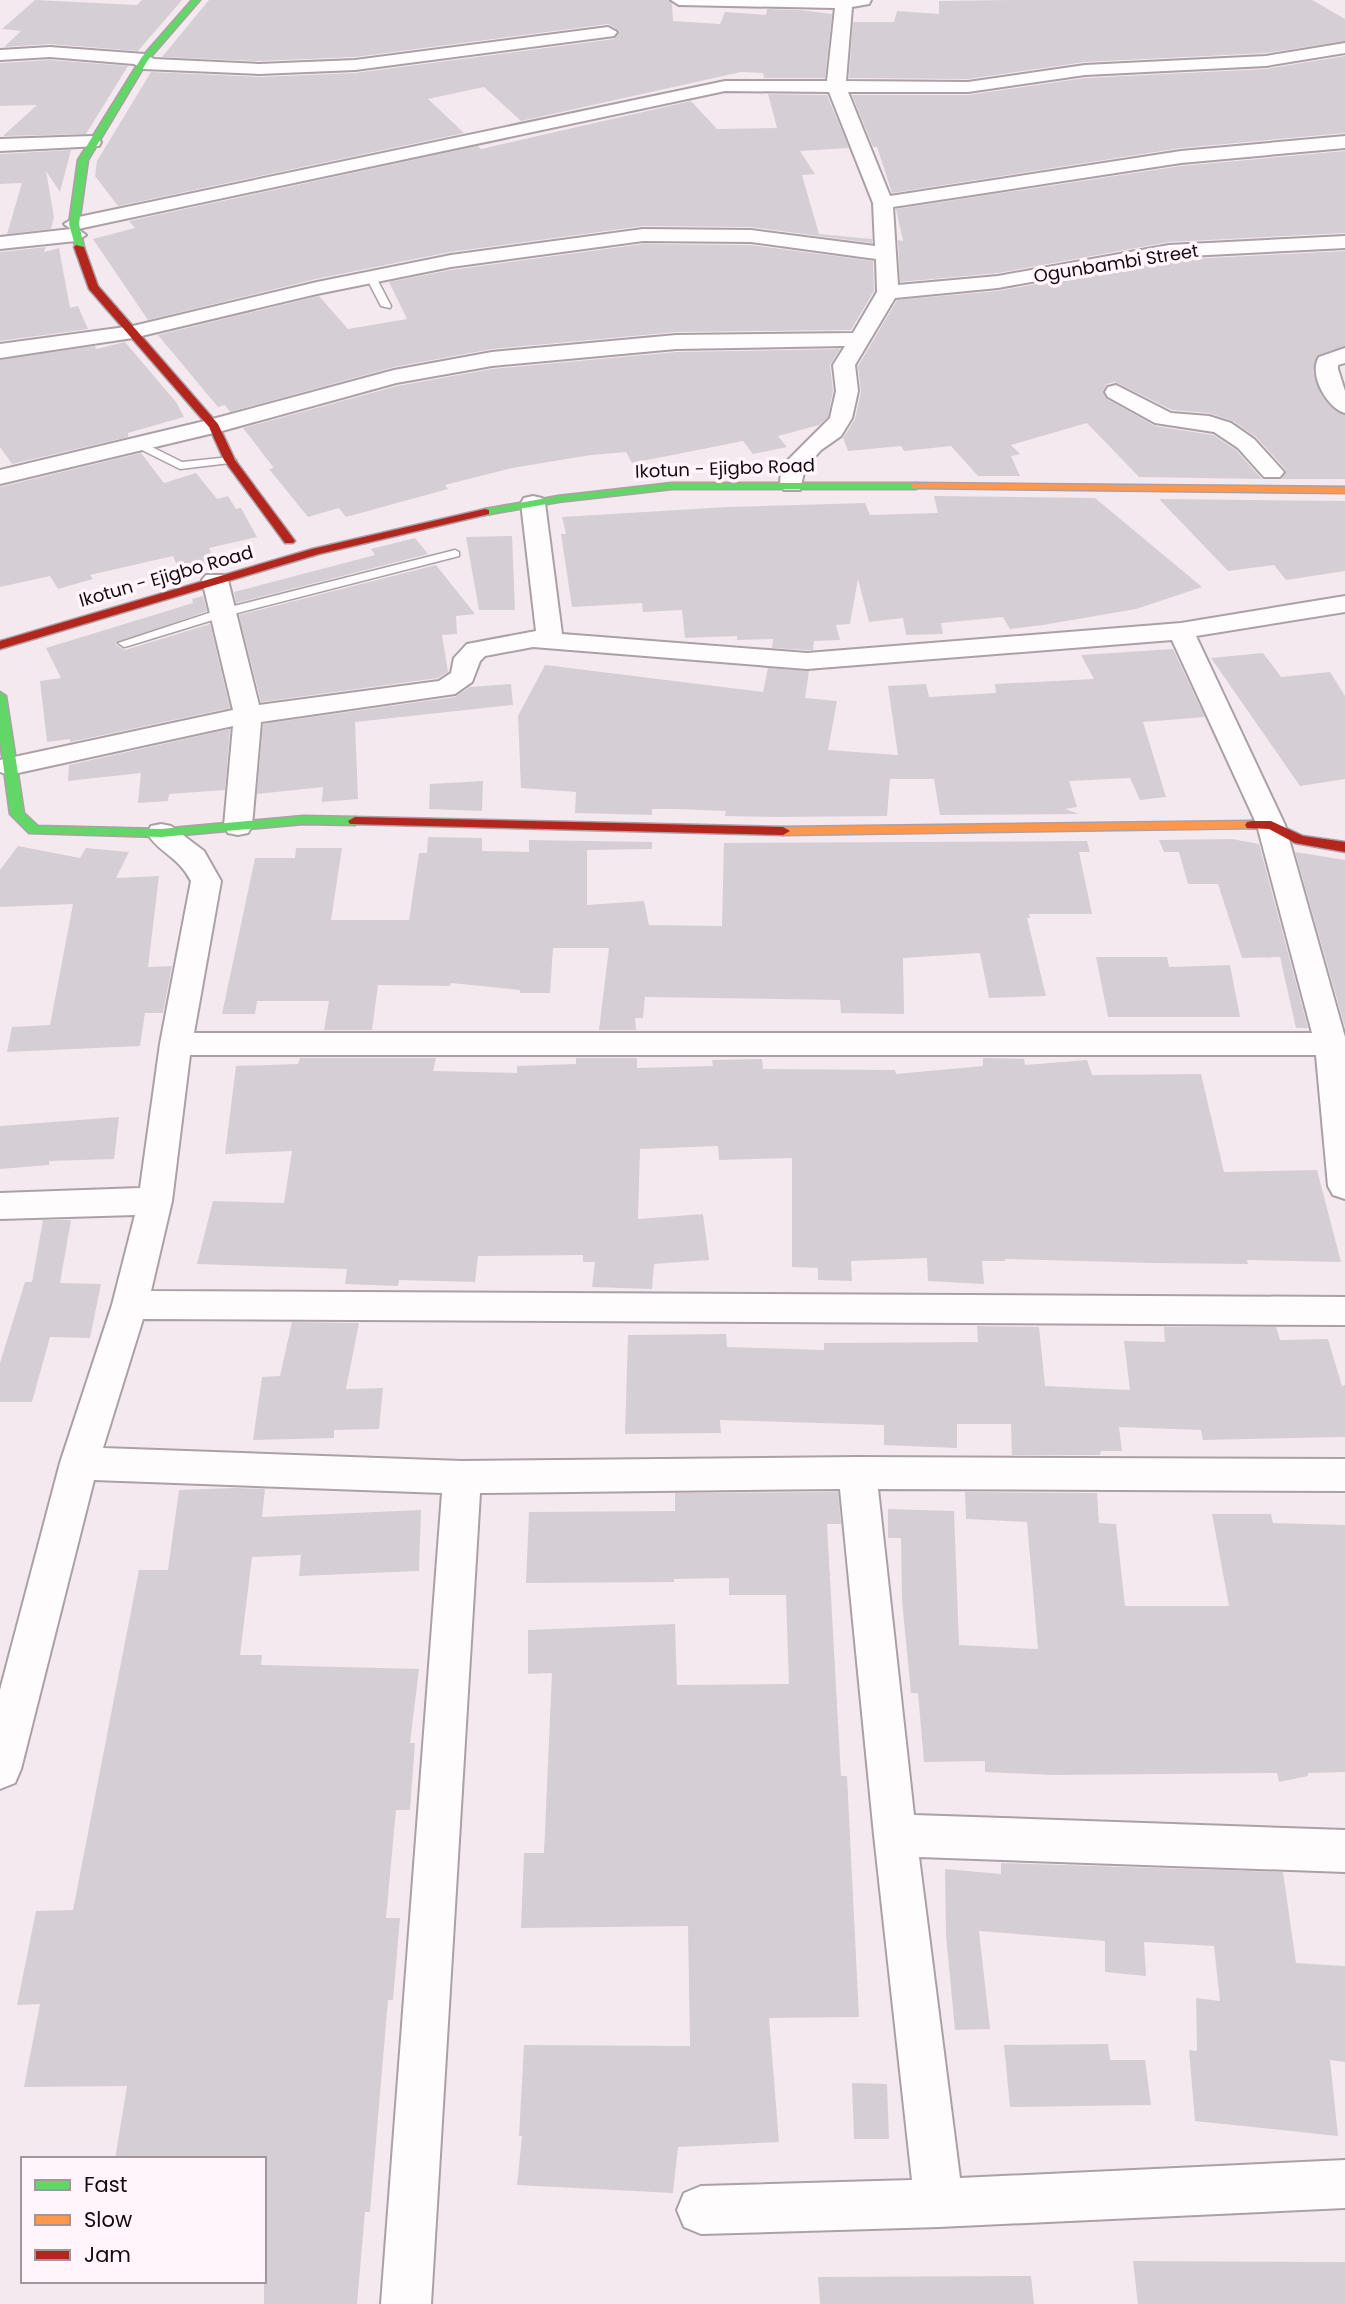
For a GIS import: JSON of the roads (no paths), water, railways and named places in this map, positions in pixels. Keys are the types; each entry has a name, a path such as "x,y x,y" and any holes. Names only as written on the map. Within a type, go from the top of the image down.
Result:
{"street":[{"path":"197,0 144,61 92,142 80,171 75,229 85,273 93,287 214,426 230,460 282,542 326,531"},
{"path":"679,0 854,1 836,86 883,203 888,292 844,365 847,391 841,418 833,431 813,445 789,473"},
{"path":"0,55 74,53 259,69 355,65 608,32"},
{"path":"0,243 75,229 710,88 745,85 968,87 1085,70 1266,61 1345,48"},
{"path":"0,145 92,142"},
{"path":"883,203 1181,157 1345,142"},
{"path":"0,351 133,332 451,261 643,235 751,236 886,254"},
{"name":"Ogunbambi Street","path":"888,292 999,282 1169,251 1345,242"},
{"path":"0,477 214,426 394,377 492,359 676,342 858,339"},
{"path":"1345,355 1326,362 1331,388 1345,406"},
{"path":"1116,393 1138,408 1161,418 1212,424 1228,430 1246,442 1278,472"},
{"name":"Ikotun - Ejigbo Road","path":"0,645 215,580 397,532 533,503 821,467"},
{"name":"Ikotun - Ejigbo Road","path":"464,499 640,474 743,469"},
{"path":"1245,472 1278,472"},
{"name":"Ikotun - Ejigbo Road","path":"789,473 1345,490"},
{"path":"533,503 550,639"},
{"path":"215,580 248,715 239,826"},
{"path":"9,766 248,715 446,688 463,676 467,658 476,650 533,639 706,655 807,661 937,654 1181,631 1345,604"},
{"path":"1181,631 1271,825 1331,1044 1345,1186"},
{"path":"0,699 17,814 34,830 161,832 303,820 776,831 1271,825 1300,840 1345,847"},
{"path":"0,1769 79,1464 130,1305 155,1202 176,1044 206,881 194,858 161,832"},
{"path":"176,1044 1331,1044"},
{"path":"0,1206 155,1202"},
{"path":"130,1305 1345,1311"},
{"path":"79,1464 462,1477 857,1473 1345,1475"},
{"path":"857,1473 895,1835 939,2203"},
{"path":"405,2304 462,1477"},
{"path":"895,1835 1345,1852"},
{"path":"701,2210 939,2203 1345,2184"}],"lane":[{"path":"372,277 386,306"},
{"path":"138,444 180,466 230,460"},
{"path":"124,643 222,613 455,554"}]}
